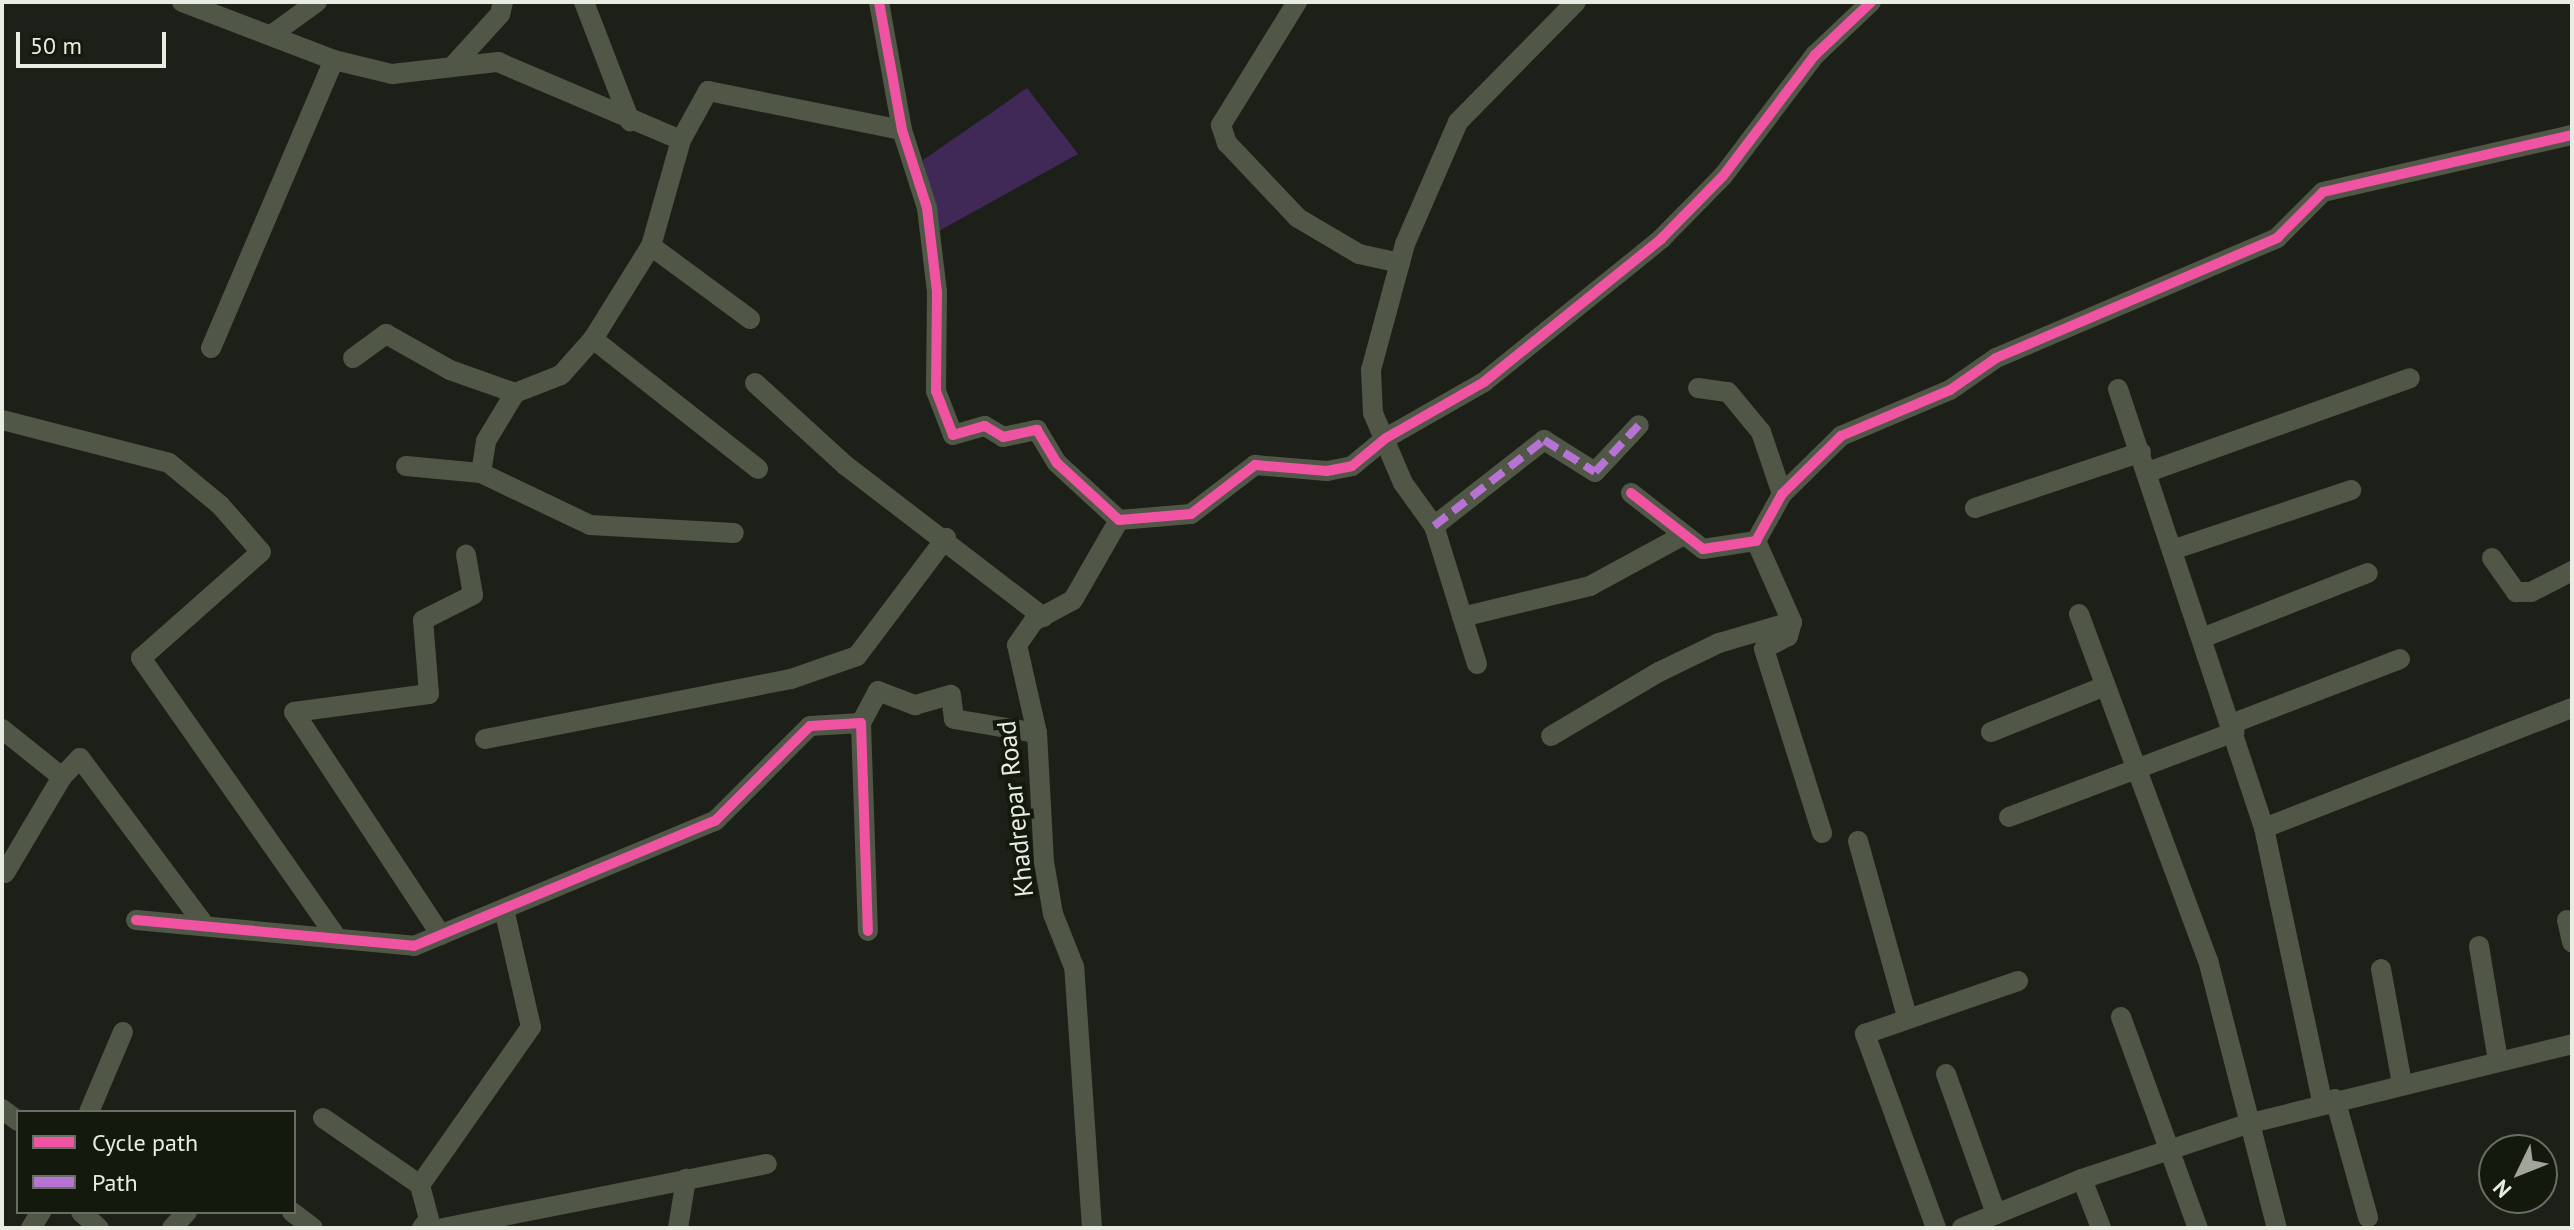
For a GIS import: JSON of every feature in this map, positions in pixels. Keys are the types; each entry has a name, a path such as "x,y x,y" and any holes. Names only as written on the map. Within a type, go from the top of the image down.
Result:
{"street":[{"path":"182,2 274,33 334,60 392,74 498,62 630,121 681,140"},
{"path":"274,33 317,2"},
{"path":"452,67 500,14 503,2"},
{"path":"584,2 630,121"},
{"path":"879,2 902,130 927,208 937,292 936,391 953,435 985,426 1003,437 1037,430 1057,463 1119,520 1191,514 1255,465 1327,471 1352,466 1386,438 1484,382 1533,337 1643,255 1723,176 1815,55 1871,2"},
{"path":"1297,2 1221,125 1227,143 1298,218 1359,254 1400,263"},
{"path":"1545,2 1550,24"},
{"path":"1477,664 1434,526 1403,483 1373,413 1371,370 1400,263 1458,122 1550,24 1576,2"},
{"path":"211,348 334,60"},
{"path":"481,473 486,441 515,393 561,375 593,339 651,246 681,140 708,91 902,130"},
{"path":"1756,541 1782,494 1841,436 1950,390 2024,345 2277,238 2323,192 2572,135"},
{"path":"651,246 750,319"},
{"path":"353,358 386,334 450,370 515,393"},
{"path":"593,339 758,469"},
{"path":"2148,472 2410,378"},
{"path":"755,383 845,465 946,538 1043,617"},
{"path":"1698,388 1728,392 1761,432 1782,494"},
{"path":"2118,389 2264,828 2329,1100 2368,1217"},
{"path":"2,420 169,463 220,505 261,552 141,658 338,939"},
{"path":"1434,526 1544,440 1595,472 1639,425"},
{"path":"1975,508 2141,452"},
{"path":"406,466 481,473 590,525 734,533"},
{"path":"2172,550 2351,490"},
{"path":"1631,493 1680,537 1703,549 1756,541"},
{"name":"Khadrepar Road","path":"1092,1228 1074,967 1053,914 1044,862 1037,733 1017,645 1043,617 1073,600 1119,520"},
{"path":"1462,617 1590,586 1680,537"},
{"path":"485,739 791,679 857,656 946,538"},
{"path":"1756,541 1792,622 1788,636 1764,649 1822,833"},
{"path":"441,935 294,712 429,694 423,620 473,595 466,555"},
{"path":"2492,558 2516,592 2531,592 2572,571"},
{"path":"2202,638 2368,573"},
{"path":"2079,614 2208,960 2247,1124 2277,1228"},
{"path":"1551,736 1671,666 1719,643 1792,622"},
{"path":"2009,817 2137,770 2400,659"},
{"path":"1991,732 2105,686"},
{"path":"868,931 861,723 878,691 915,705 951,695 954,719 1037,733"},
{"path":"2264,828 2572,708"},
{"path":"136,920 414,946 715,821 810,726 861,723"},
{"path":"2,729 62,777"},
{"path":"5,873 62,777 80,758 205,926"},
{"path":"1858,841 1907,1017"},
{"path":"420,1185 531,1027 504,909"},
{"path":"2567,920 2572,942"},
{"path":"2479,946 2498,1061"},
{"path":"2381,969 2402,1083"},
{"path":"1936,1228 1864,1043 1874,1028 2018,981"},
{"path":"2121,1017 2174,1148 2198,1228"},
{"path":"90,1110 123,1032"},
{"path":"1962,1228 2082,1179 2247,1124 2329,1100 2572,1044"},
{"path":"1946,1074 1996,1214"},
{"path":"323,1118 420,1185 429,1219 422,1228"},
{"path":"443,1228 767,1164"},
{"path":"678,1228 686,1179"},
{"path":"2082,1179 2101,1228"},
{"path":"83,1214 99,1228"},
{"path":"295,1214 313,1228"}],"shaded area":[{"path":"1027,88 1078,154 937,232 923,160"}],"marked path":[{"path":"1434,526 1544,440 1595,472 1639,425"}],"cycle path":[{"path":"879,2 902,130 927,208 937,292 936,391 953,435 985,426 1003,437 1037,430 1057,463 1119,520 1191,514 1255,465 1327,471 1352,466 1386,438 1484,382 1661,239 1723,176 1815,55 1871,2"},
{"path":"1631,493 1703,549 1756,541 1782,494 1841,436 1950,390 1996,358 2277,238 2323,192 2572,135"},
{"path":"136,920 414,946 715,821 810,726 861,723 868,931"}]}
